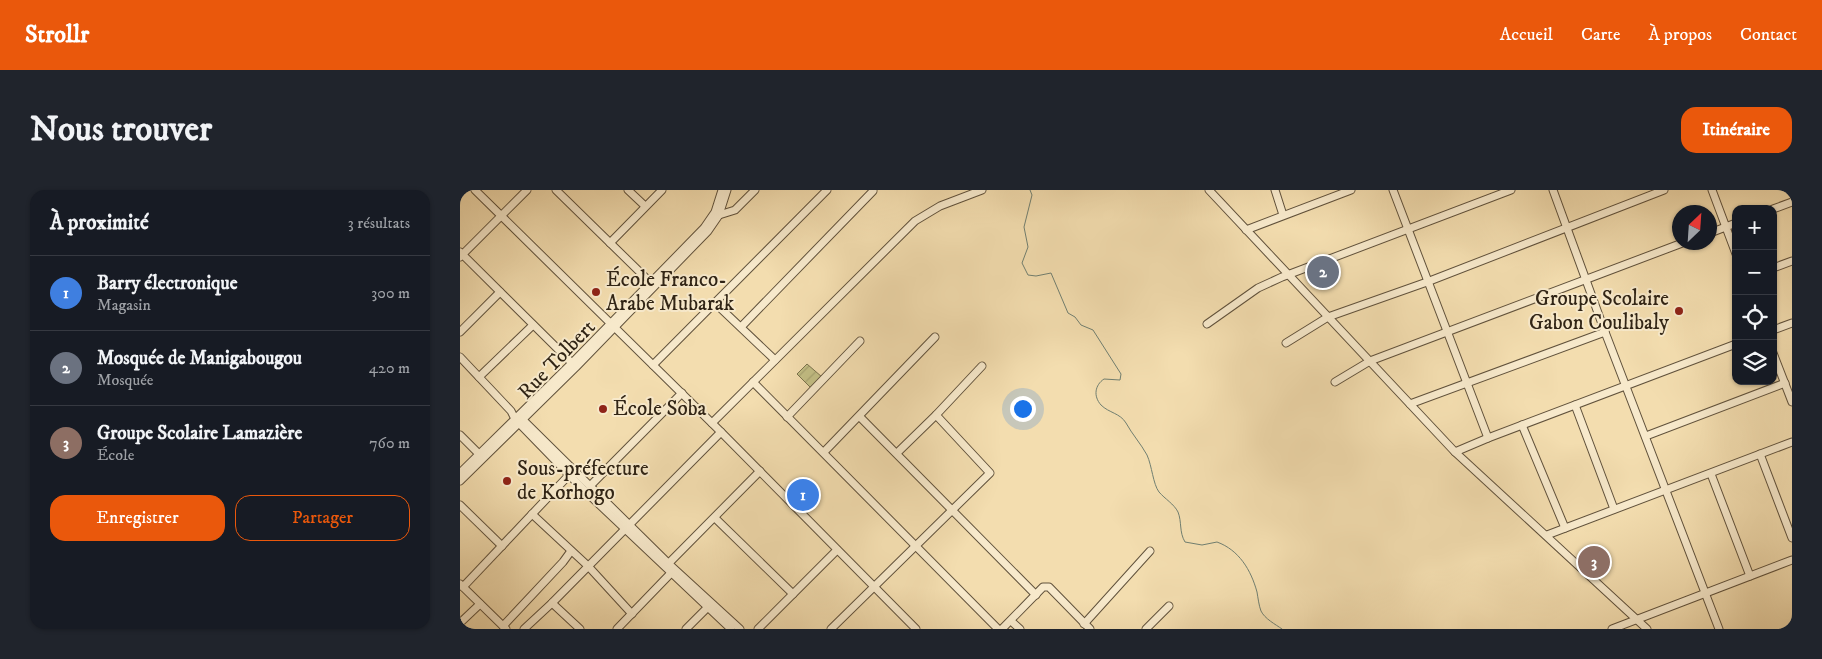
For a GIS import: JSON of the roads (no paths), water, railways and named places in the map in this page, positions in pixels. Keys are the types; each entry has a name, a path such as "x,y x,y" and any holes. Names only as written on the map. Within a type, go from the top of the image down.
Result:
{"street":[{"path":"475,190 682,393 916,629"},
{"path":"527,190 461,255 574,365"},
{"path":"556,190 650,282"},
{"path":"628,190 645,206"},
{"path":"610,244 662,190"},
{"name":"Rue Tolbert","path":"460,481 574,365 650,282 704,228 715,212 722,190"},
{"name":"Rue Tolbert","path":"612,325 708,231 719,215 727,190"},
{"path":"719,215 736,210 755,190"},
{"path":"653,365 827,190"},
{"path":"712,423 915,221 940,206 982,190"},
{"path":"1208,190 1455,452 1647,629"},
{"path":"1275,190 1283,215"},
{"path":"1246,230 1335,193 1351,190"},
{"path":"1393,190 1488,438"},
{"path":"1206,324 1258,288 1511,190"},
{"path":"1552,190 1719,629"},
{"path":"1286,343 1328,317 1427,282 1664,190"},
{"path":"1712,190 1735,250"},
{"path":"741,327 873,191"},
{"path":"1777,208 1792,202"},
{"path":"1717,230 1732,225"},
{"path":"1336,382 1370,361 1672,247"},
{"path":"1777,267 1792,262"},
{"path":"460,332 500,292"},
{"path":"715,303 775,360"},
{"path":"1777,329 1792,323"},
{"path":"479,377 533,325"},
{"path":"1410,404 1605,332"},
{"path":"824,452 860,417 935,336"},
{"path":"787,417 860,341"},
{"path":"1455,452 1732,345"},
{"path":"460,357 571,473 667,566 740,629"},
{"path":"1777,363 1792,402"},
{"path":"897,453 982,366"},
{"path":"753,382 998,629"},
{"path":"1646,436 1785,383"},
{"path":"590,486 682,393"},
{"path":"1575,405 1614,509"},
{"path":"831,629 990,473 936,414"},
{"path":"860,417 1036,595"},
{"name":"Rue Tolbert","path":"460,472 519,420"},
{"path":"1522,425 1565,528"},
{"path":"524,629 721,432"},
{"path":"460,435 479,454"},
{"path":"1547,535 1792,442"},
{"path":"1760,454 1792,538"},
{"path":"667,566 760,471"},
{"path":"571,473 590,486 627,526"},
{"path":"571,473 462,585 504,628 563,562 571,550"},
{"path":"1711,474 1750,576"},
{"path":"460,505 502,546"},
{"path":"532,514 588,566 632,614"},
{"path":"715,518 793,594"},
{"path":"758,629 837,550"},
{"path":"1002,629 1043,587 1049,587 1087,626 1150,551"},
{"path":"1612,629 1792,560"},
{"path":"673,571 731,629"},
{"path":"617,629 673,571"},
{"path":"552,603 580,629"},
{"path":"460,623 480,604"},
{"path":"1146,629 1169,606"},
{"path":"686,629 708,607"},
{"path":"1011,620 1020,629"}],"waterway":[{"path":"1030,190 1032,195 1024,227 1028,247 1022,263 1028,275 1036,276 1051,273 1068,313 1075,317 1081,325 1093,330 1121,374 1120,380 1104,379 1101,381 1096,391 1098,402 1104,408 1124,420 1145,451 1157,489 1178,512 1185,542 1202,545 1217,542 1232,550 1248,569 1263,614 1282,629"}],"place":[{"name":"Mosquée de Manigabougou","path":"1323,272"},
{"name":"École Franco- Arabe Mubarak","path":"596,292"},
{"name":"Groupe Scolaire Gabon Coulibaly","path":"1679,311"},
{"name":"École Soba","path":"603,409"},
{"name":"Sous-préfecture de Korhogo","path":"507,481"},
{"name":"Barry électronique","path":"803,495"},
{"name":"Groupe Scolaire Lamazière","path":"1594,562"}]}
